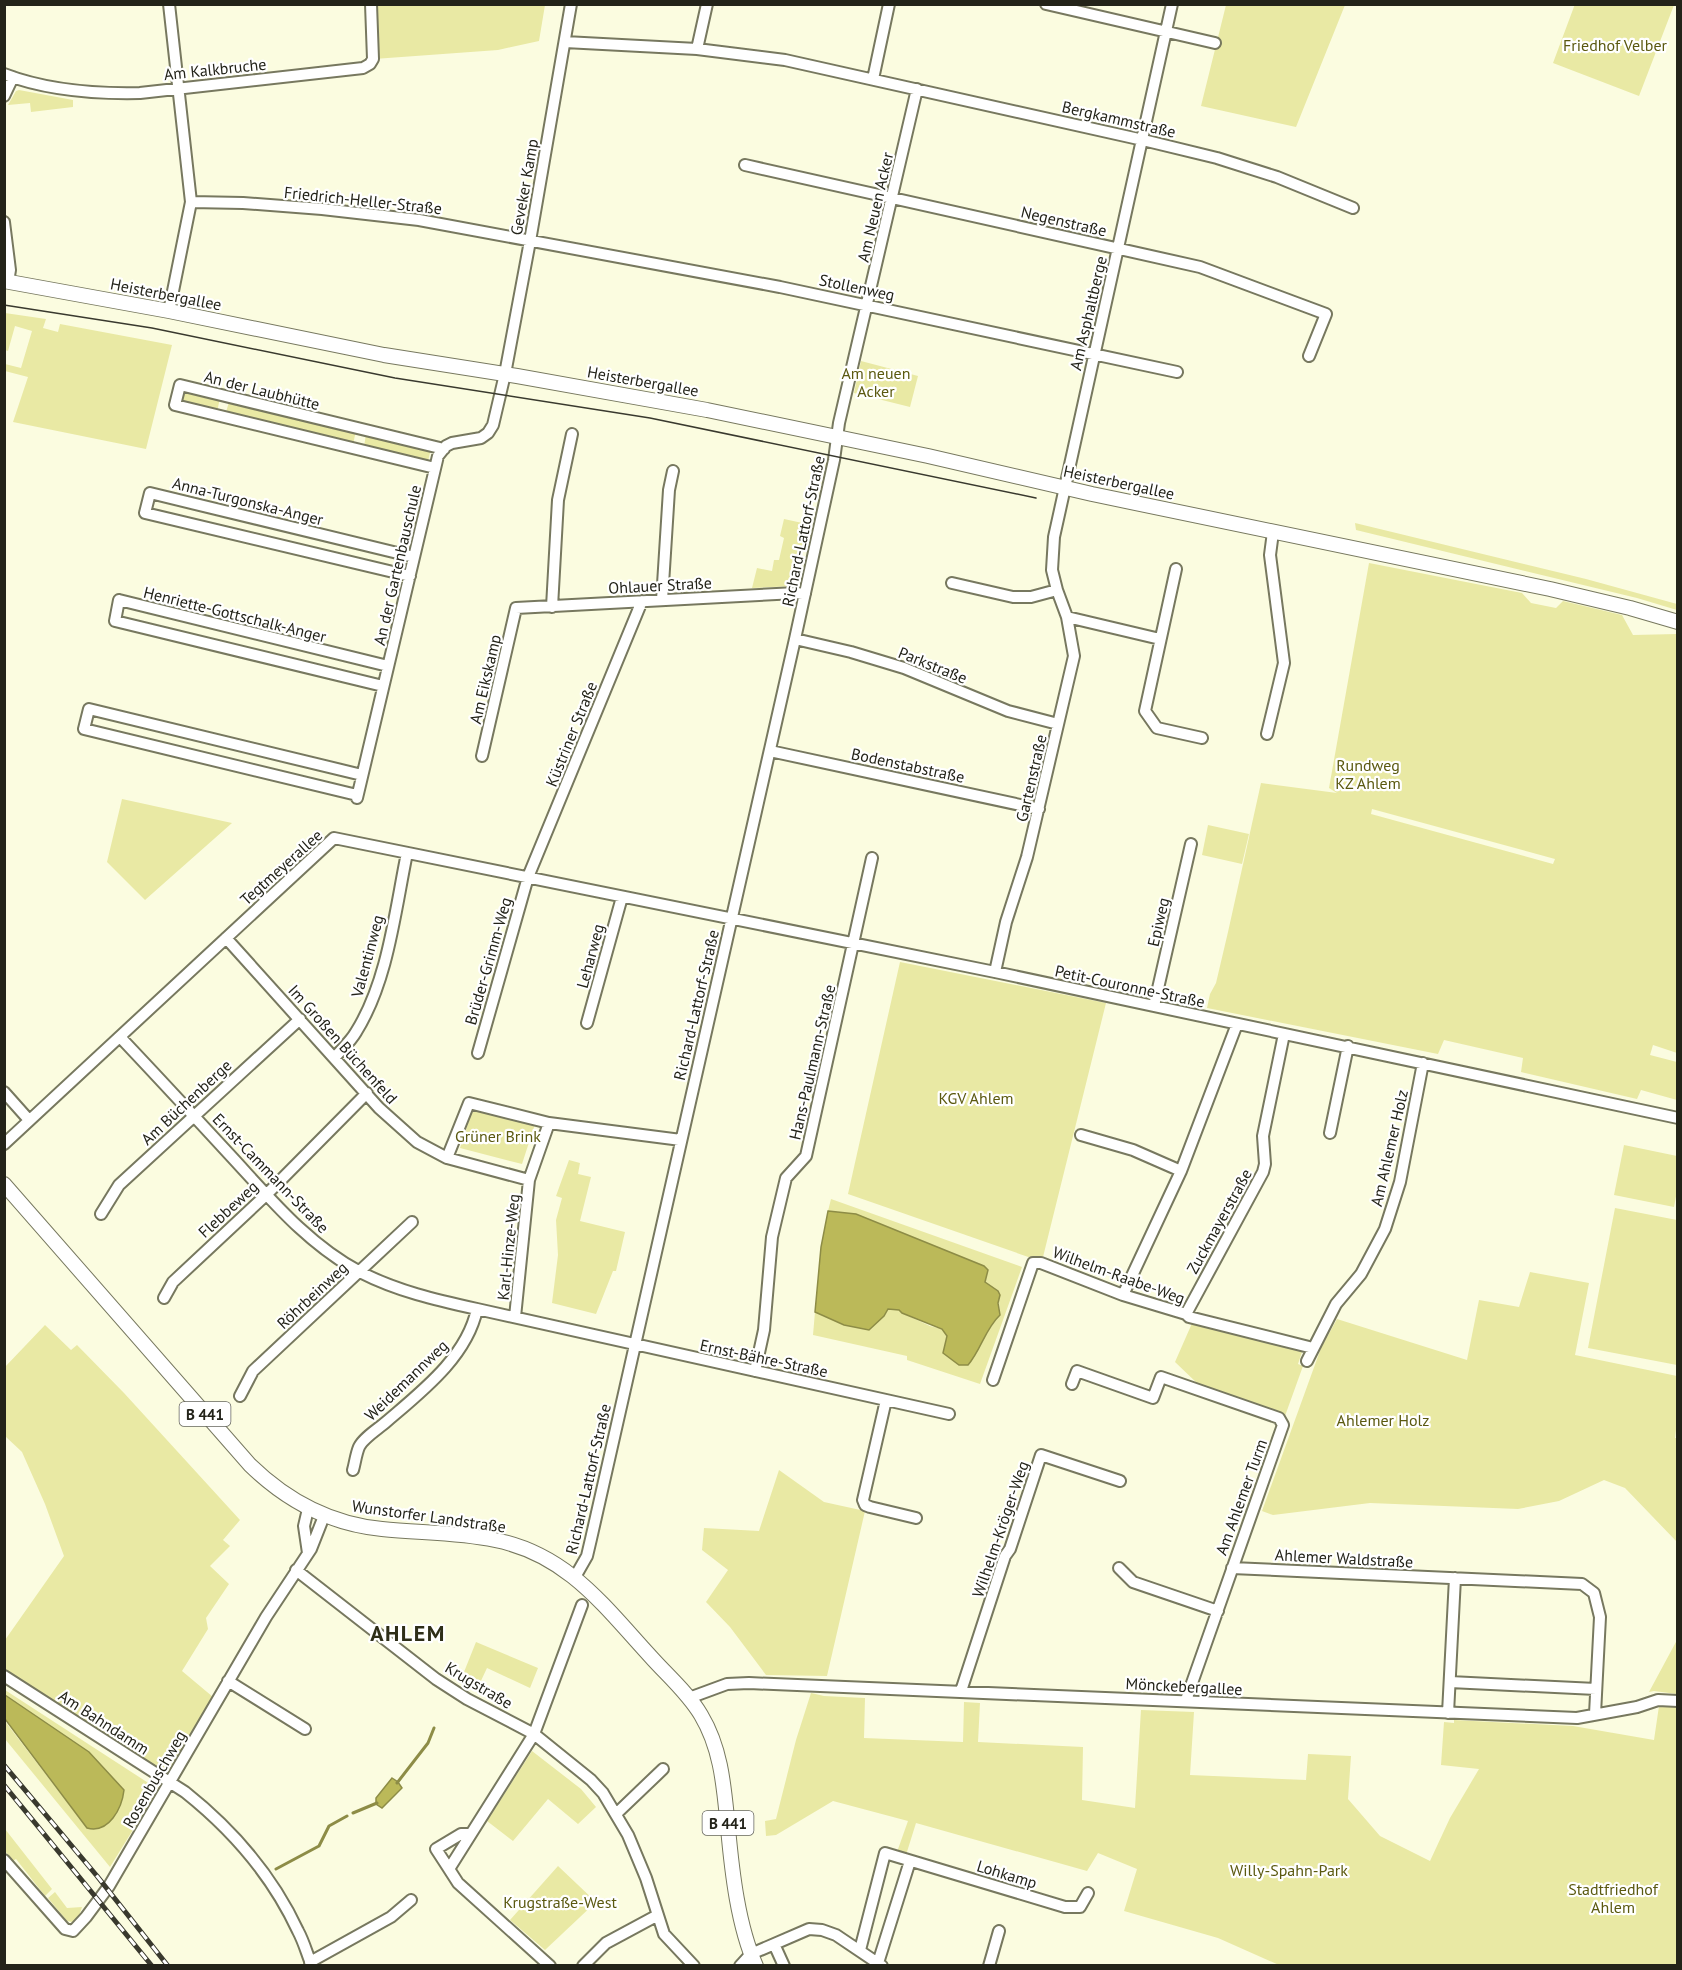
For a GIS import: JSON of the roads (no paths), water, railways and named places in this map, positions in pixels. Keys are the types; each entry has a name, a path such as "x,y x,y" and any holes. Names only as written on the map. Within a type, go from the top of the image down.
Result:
{"main road":[{"name":"Heisterbergallee","path":"6,282 169,311 384,355 671,403 1550,590 1630,608 1677,622"},
{"name":"Wunstorfer Landstraße","path":"4,1184 250,1465 288,1497 324,1516 379,1529 495,1540 535,1553 575,1577 612,1612 689,1698 702,1716 716,1747 720,1761 737,1892 744,1931 754,1960"}],"street":[{"path":"169,4 191,202 169,311"},
{"name":"Am Kalkbruche","path":"9,76 51,87 111,93 140,93 363,68 373,59 371,4"},
{"name":"Geveker Kamp","path":"505,374 571,4"},
{"path":"697,49 706,4"},
{"path":"873,79 889,4"},
{"path":"1046,4 1215,43"},
{"name":"Am Asphaltberge","path":"1066,487 1172,4"},
{"name":"Bergkammstraße","path":"565,42 697,49 786,60 1217,158 1277,177 1353,208"},
{"path":"4,96 9,76"},
{"name":"Am Neuen Acker","path":"837,437 917,89"},
{"name":"Negenstraße","path":"745,165 1200,267 1326,314 1309,356"},
{"name":"Friedrich-Heller-Straße","path":"191,202 243,203 364,213 419,220 530,241"},
{"path":"4,222 10,270 6,282"},
{"name":"Stollenweg","path":"530,241 868,305 1177,372"},
{"path":"444,449 452,443 477,440 488,433 493,426 505,374"},
{"name":"An der Laubhütte","path":"435,468 175,405 180,385 444,449"},
{"path":"223,416 227,397"},
{"path":"359,449 363,429"},
{"path":"552,607 558,500 572,434"},
{"name":"Richard-Lattorf-Straße","path":"575,1577 587,1556 770,751 837,437"},
{"name":"An der Gartenbauschule","path":"278,776 357,796 438,456 444,449"},
{"path":"662,600 669,490 673,471"},
{"name":"Gartenstraße","path":"995,972 1006,922 1028,857 1074,656 1066,617 1056,590 1052,570 1052,549 1066,487"},
{"name":"Anna-Turgonska-Anger","path":"410,576 144,513 150,493 414,556"},
{"path":"197,526 202,505"},
{"path":"1267,734 1284,663 1270,555 1273,532"},
{"path":"333,558 338,538"},
{"path":"1176,569 1145,711 1157,728 1202,738"},
{"path":"952,584 1013,597 1031,597 1056,590"},
{"name":"Ohlauer Straße","path":"516,608 805,594"},
{"name":"Henriette-Gottschalk-Anger","path":"383,686 114,621 119,600 388,666"},
{"name":"Küstriner Straße","path":"528,877 642,601"},
{"name":"Am Eikskamp","path":"482,756 516,608"},
{"path":"170,634 175,614"},
{"path":"1066,617 1160,639"},
{"name":"Parkstraße","path":"795,639 851,651 904,668 1008,711 1059,724"},
{"path":"306,668 311,648"},
{"path":"283,755 278,776 84,729 89,709 283,755 362,775"},
{"path":"143,744 148,723"},
{"name":"Bodenstabstraße","path":"770,751 1039,809"},
{"name":"Tegtmeyerallee","path":"4,1144 334,838 731,920"},
{"name":"Epiweg","path":"1154,1006 1191,844"},
{"name":"Valentinweg","path":"335,1057 356,1033 371,1002 382,969 407,853"},
{"name":"Hans-Paulmann-Straße","path":"755,1371 764,1330 768,1261 774,1227 786,1178 807,1156 872,858"},
{"name":"Brüder-Grimm-Weg","path":"478,1053 528,877"},
{"name":"Leharweg","path":"587,1023 622,897"},
{"name":"Petit-Couronne-Straße","path":"731,920 995,972 1677,1118"},
{"name":"Im Großen Büchenfeld","path":"226,938 398,1127 417,1143 447,1158 529,1180"},
{"name":"Am Büchenberge","path":"101,1214 119,1185 300,1019"},
{"path":"1123,1294 1181,1172 1237,1024"},
{"name":"Zuckmayerstraße","path":"1185,1314 1263,1172 1265,1164 1263,1136 1284,1034"},
{"name":"Ernst-Cammann-Straße","path":"120,1037 266,1195 312,1239 335,1257 360,1272 392,1287 426,1298 635,1345"},
{"path":"1330,1133 1348,1046"},
{"name":"Am Ahlemer Holz","path":"1307,1361 1336,1304 1361,1274 1385,1229 1400,1182 1423,1063"},
{"path":"4,1092 29,1120"},
{"name":"Flebbeweg","path":"164,1298 173,1282 266,1195 367,1093"},
{"path":"447,1158 469,1104 549,1123 681,1140"},
{"path":"529,1180 549,1123"},
{"path":"1081,1135 1133,1150 1181,1172"},
{"name":"Karl-Hinze-Weg","path":"515,1317 529,1180"},
{"name":"Röhrbeinweg","path":"240,1396 253,1371 412,1222"},
{"name":"Wilhelm-Raabe-Weg","path":"993,1380 1033,1263 1041,1263 1189,1317 1313,1348"},
{"name":"Weidemannweg","path":"353,1470 359,1445 405,1406 449,1363 474,1324 477,1309"},
{"name":"Ernst-Bähre-Straße","path":"635,1345 949,1414"},
{"name":"Am Ahlemer Turm","path":"1072,1384 1077,1371 1153,1398 1161,1377 1279,1418 1283,1425 1186,1700"},
{"path":"886,1400 863,1500 865,1505 870,1507 916,1518"},
{"name":"Wilhelm-Kröger-Weg","path":"961,1691 1041,1455 1120,1481"},
{"path":"308,1509 304,1527 308,1553"},
{"name":"Rosenbuschweg","path":"4,1860 65,1929 73,1931 109,1886 228,1681 308,1553 324,1516"},
{"path":"1119,1568 1133,1582 1218,1611"},
{"name":"Ahlemer Waldstraße","path":"1232,1568 1582,1584 1594,1593 1599,1606 1596,1714"},
{"name":"Krugstraße","path":"296,1570 451,1689 534,1734 591,1780 603,1793 628,1835 645,1876 664,1934 694,1965"},
{"path":"1448,1713 1455,1578"},
{"path":"448,1869 534,1734 582,1605"},
{"name":"Am Bahndamm","path":"4,1676 169,1782 210,1812 237,1837 278,1892 299,1932 311,1964"},
{"path":"228,1681 305,1729"},
{"path":"1450,1682 1596,1689"},
{"name":"Mönckebergallee","path":"689,1698 726,1684 961,1691 1577,1718 1637,1707 1658,1700 1677,1701"},
{"path":"616,1814 663,1769"},
{"path":"470,1834 461,1834 436,1849 458,1882 550,1965"},
{"name":"Lohkamp","path":"860,1950 885,1853 1065,1907 1080,1906 1088,1893"},
{"path":"740,1965 754,1960 774,1944 809,1929 822,1930 836,1935 880,1964 910,1861"},
{"path":"311,1964 382,1922 411,1900"},
{"path":"583,1965 606,1943 658,1915"},
{"path":"989,1965 999,1931"},
{"path":"774,1944 784,1965"}],"waterway":[{"path":"397,1783 428,1743 434,1728"},
{"path":"353,1813 377,1803"},
{"path":"276,1869 319,1846 329,1826 347,1816"}],"tram line":[{"path":"4,305 152,328 395,378 650,418 1036,498"}],"railway":[{"path":"4,1765 97,1876 168,1966"},
{"path":"4,1785 152,1966"}],"district":[{"name":"AHLEM","path":"408,1633"}],"park label":[{"name":"Friedhof Velber","path":"1615,45"},
{"name":"Am neuen Acker","path":"876,382"},
{"name":"Rundweg KZ Ahlem","path":"1368,774"},
{"name":"KGV Ahlem","path":"976,1098"},
{"name":"Grüner Brink","path":"498,1136"},
{"name":"Ahlemer Holz","path":"1383,1420"},
{"name":"Willy-Spahn-Park","path":"1289,1870"},
{"name":"Stadtfriedhof Ahlem","path":"1613,1898"},
{"name":"Krugstraße-West","path":"560,1902"}]}
